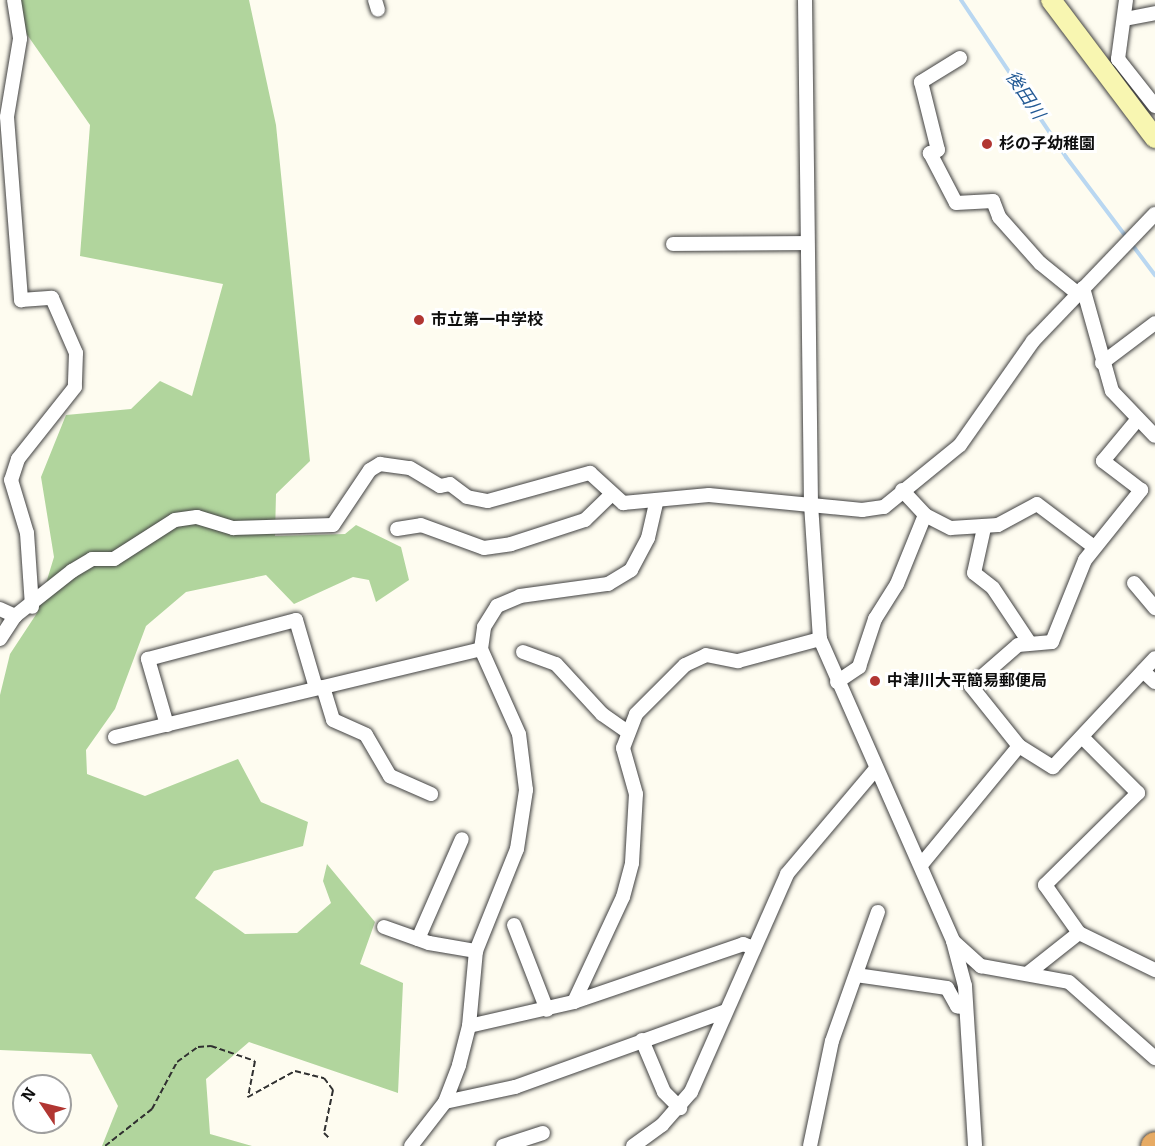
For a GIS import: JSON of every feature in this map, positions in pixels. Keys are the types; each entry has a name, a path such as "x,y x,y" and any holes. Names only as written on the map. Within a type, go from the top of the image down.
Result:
{"street":[{"path":"15,0 20,39 7,117 21,300 52,298 76,353 75,387 18,459 10,480 27,533 32,607"},
{"path":"805,0 811,504 820,639 875,770 921,865 953,941 966,1008 975,1146"},
{"path":"1051,0 1155,138"},
{"path":"1126,0 1118,59 1155,106"},
{"path":"1125,19 1155,13"},
{"path":"960,58 921,82 938,150 930,153 956,203 993,201 999,217 1040,262 1080,290 1112,391 1137,420 1155,436"},
{"path":"0,639 15,616 32,607 92,559 114,560 175,520 196,517 233,528 333,525 370,470 380,464 410,468 476,500 512,498 590,473 623,503 709,495 811,504 884,507 960,445 1013,367 1080,290 1155,214"},
{"path":"674,244 807,243"},
{"path":"1102,363 1155,323"},
{"path":"1137,420 1103,460 1141,490 1094,547 1052,642 1029,642 995,660 971,686 1019,746 1053,767 1155,658"},
{"path":"902,490 925,515 951,528 984,528 1037,504 1094,547"},
{"path":"397,529 421,525 484,548 511,544 585,520 612,494"},
{"path":"411,1146 445,1102 469,1026 476,951 517,849 527,765 481,648 484,627 497,606 520,596 608,584 632,570 648,538 657,500"},
{"path":"837,682 859,667 875,619 897,584 925,515"},
{"path":"984,528 974,573 993,588 1029,642"},
{"path":"1134,583 1155,608"},
{"path":"0,609 15,616"},
{"path":"167,725 148,659 296,620 333,720 366,735 390,776 431,794"},
{"path":"574,1002 623,897 632,863 636,794 623,748 626,730 686,665 706,655 738,661 820,639"},
{"path":"116,737 481,648"},
{"path":"523,652 556,664 602,714 626,730"},
{"path":"1143,671 1155,682"},
{"path":"1082,736 1138,793 1045,885 1079,933 1155,970"},
{"path":"921,865 1019,746"},
{"path":"633,1146 680,1108 787,874 875,770"},
{"path":"418,939 462,839"},
{"path":"810,1146 832,1041 878,912"},
{"path":"514,925 547,1010"},
{"path":"384,927 418,939 476,951"},
{"path":"1027,974 1079,933"},
{"path":"953,941 981,966 1070,982 1155,1058"},
{"path":"469,1026 574,1002 743,944 754,948"},
{"path":"856,975 947,988 957,1006 966,1008"},
{"path":"445,1102 515,1087 726,1011"},
{"path":"642,1040 664,1092 680,1108"},
{"path":"502,1146 520,1144 543,1133"}],"path":[{"path":"105,1146 152,1109 177,1062 198,1047 211,1046 255,1061 248,1097 295,1071 324,1078 333,1090 324,1133 330,1139"}],"green space":[{"path":"12,0 249,0 276,125 310,461 276,494 275,536 345,534 356,525 401,547 409,580 376,602 369,580 353,577 294,604 266,575 186,592 146,626 115,709 86,750 87,774 145,796 238,759 261,802 308,822 303,846 214,871 195,898 245,934 297,933 331,903 323,881 327,864 375,922 360,964 403,983 398,1093 249,1042 206,1079 210,1134 252,1146 102,1146 118,1106 91,1054 0,1050 0,695 10,654 37,613 54,557 41,477 66,415 131,409 160,381 192,396 223,284 80,256 90,125 12,13"}],"waterway":[{"name":"後田川","path":"961,0 1066,157 1155,275"}],"place":[{"name":"杉の子幼稚園","path":"987,144"},
{"name":"市立第一中学校","path":"419,320"},
{"name":"中津川大平簡易郵便局","path":"875,681"}]}
